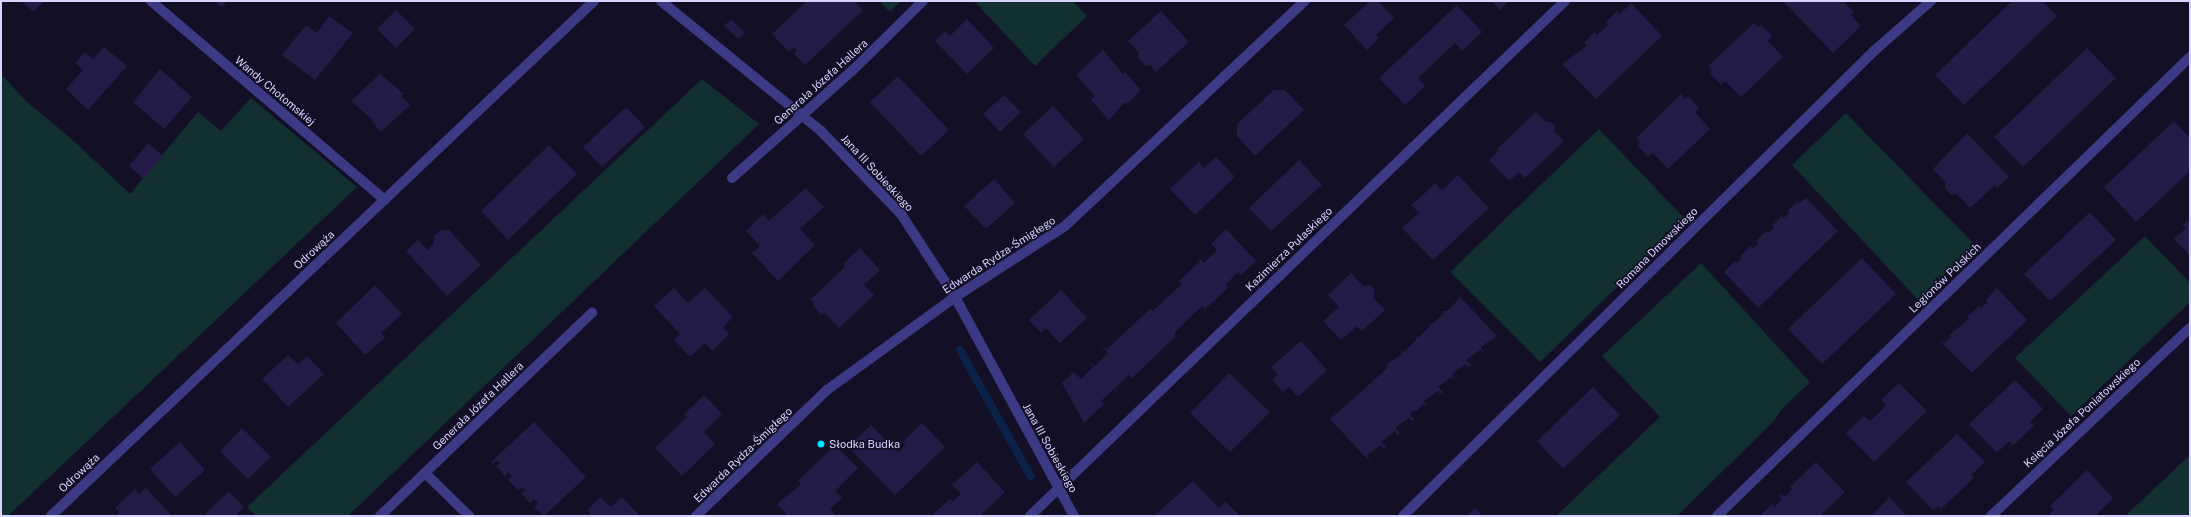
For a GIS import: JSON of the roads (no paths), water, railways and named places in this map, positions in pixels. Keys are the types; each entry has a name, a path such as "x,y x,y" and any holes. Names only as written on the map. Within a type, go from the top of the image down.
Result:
{"street":[{"name":"Wandy Chotomskiej","path":"151,1 384,200"},
{"name":"Odrowąża","path":"51,516 594,1"},
{"name":"Jana III Sobieskiego","path":"661,1 821,131 901,214 955,297 1074,516"},
{"name":"Generała Józefa Hallera","path":"732,178 853,70 923,1"},
{"name":"Edwarda Rydza-Śmigłego","path":"696,516 827,390 955,297 1064,226 1305,1"},
{"name":"Kazimierza Pułaskiego","path":"1030,516 1565,1"},
{"name":"Romana Dmowskiego","path":"1403,516 1874,50 1931,1"},
{"name":"Legionów Polskich","path":"1717,516 2190,57"},
{"name":"Generała Józefa Hallera","path":"380,516 592,313"},
{"name":"Księcia Józefa Poniatowskiego","path":"1992,516 2190,328"},
{"path":"425,473 469,516"}],"waterway":[{"path":"960,350 1031,477"}],"place":[{"name":"Słodka Budka","path":"821,444"}]}
